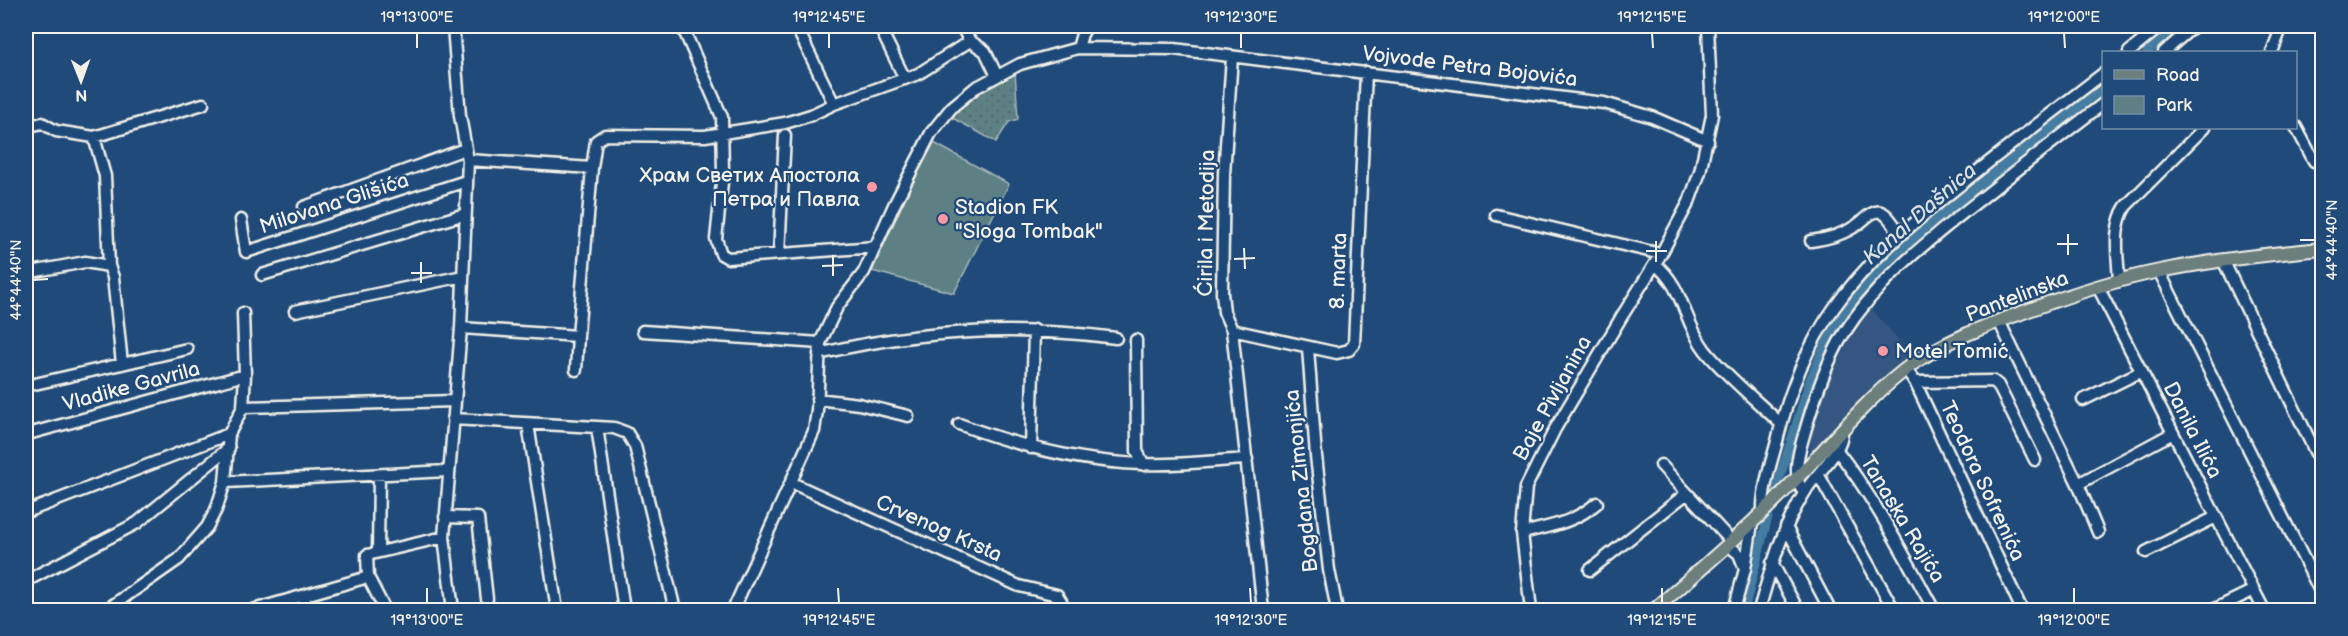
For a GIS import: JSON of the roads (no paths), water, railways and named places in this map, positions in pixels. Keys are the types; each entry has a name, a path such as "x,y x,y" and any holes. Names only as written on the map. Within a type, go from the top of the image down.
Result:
{"main road":[{"name":"Pantelinska","path":"1654,610 1752,523 1842,429 1906,369 1953,341 1998,321 2098,287 2159,271 2223,260 2322,249"}],"street":[{"path":"453,26 466,154 461,328 444,537 453,610"},
{"path":"682,26 722,117 723,173 716,239 721,254 728,258 875,247"},
{"path":"796,26 834,104"},
{"path":"879,26 905,79"},
{"path":"961,26 970,42 985,51 997,76"},
{"path":"1078,48 1087,26"},
{"name":"Baje Pivljanina","path":"1531,610 1522,533 1526,487 1538,460 1658,259 1689,202 1700,172 1712,115 1710,26"},
{"path":"2130,51 2161,26"},
{"path":"2165,51 2194,26"},
{"path":"2272,51 2282,26"},
{"path":"576,370 596,141 605,135 705,136 785,123 812,115 834,104 918,74 970,42"},
{"name":"Vojvode Petra Bojovića","path":"736,610 814,431 818,399 819,348 837,308 864,272 894,205 939,121 952,106 975,88 1020,64 1078,48 1174,49 1604,103 1652,117 1708,141"},
{"name":"Ćirila i Metodija","path":"1232,57 1224,174 1222,293 1224,312 1232,330 1263,610"},
{"name":"8. marta","path":"1232,330 1308,348 1344,352 1352,347 1355,340 1366,72"},
{"path":"1763,512 1765,488 1781,424 1796,380 1832,309 1858,277 1900,234 2102,74"},
{"path":"26,127 42,123 56,131 94,137 203,104"},
{"path":"1804,494 1796,479 1800,451 1826,371 1842,336 1860,311 1900,266 1928,240 2102,104"},
{"path":"2120,281 2117,232 2122,213 2126,206 2204,129"},
{"path":"2296,129 2314,161"},
{"path":"779,254 785,135"},
{"path":"94,137 105,176 109,266 113,277 122,364"},
{"name":"Milovana Glišića","path":"304,207 466,154 592,168"},
{"name":"Milovana Glišića","path":"241,220 246,252 466,181"},
{"path":"1811,241 1829,238 1855,227 1875,211 1888,218 1900,234"},
{"path":"262,275 465,214"},
{"path":"1496,215 1658,259 1675,284 1691,330 1706,352 1781,424"},
{"path":"2223,260 2322,466"},
{"path":"26,273 85,262 109,266"},
{"path":"2159,271 2322,595"},
{"path":"295,311 463,276"},
{"name":"Danila Ilića","path":"2098,287 2264,610"},
{"path":"105,610 178,559 207,527 216,510 225,482 229,434 243,407 245,375 243,313"},
{"path":"1998,321 2078,484 2098,532"},
{"path":"461,328 578,336"},
{"path":"643,331 819,348 926,334 998,330 1034,330 1116,338"},
{"path":"1031,448 1034,330"},
{"path":"1137,340 1137,451 1144,465"},
{"name":"Bogdana Zimonjića","path":"1308,348 1316,456 1329,570 1337,610"},
{"path":"26,386 186,349"},
{"name":"Teodora Sofrenića","path":"1906,369 1915,382 2022,610"},
{"path":"2083,400 2142,371"},
{"name":"Vladike Gavrila","path":"28,434 245,375"},
{"path":"1915,382 1993,381 1998,385 2035,460"},
{"path":"818,399 876,407 909,416"},
{"path":"243,407 454,401"},
{"path":"453,419 614,428 627,433 635,446 675,610"},
{"path":"528,424 556,610"},
{"path":"959,424 1031,448 1076,458 1144,465 1247,459"},
{"path":"597,427 624,610"},
{"path":"1759,610 1772,563 1786,527 1804,494 1841,442 1842,429"},
{"path":"2078,484 2173,433"},
{"path":"26,512 229,434"},
{"path":"26,581 137,523 229,448"},
{"name":"Tanaska Rajića","path":"1836,449 1856,474 1934,610"},
{"path":"1661,465 1739,554 1745,568"},
{"path":"225,482 448,471"},
{"path":"1818,474 1894,610"},
{"path":"378,552 379,475"},
{"name":"Crvenog Krsta","path":"792,483 1019,586 1056,595 1061,601 1061,610"},
{"path":"1590,570 1686,494"},
{"path":"1522,533 1561,525 1583,515 1597,503"},
{"path":"445,517 478,518 487,599"},
{"path":"2146,552 2216,517"},
{"path":"1734,610 1745,568 1752,523"},
{"path":"1786,527 1830,610"},
{"path":"385,610 368,577 367,555 444,537"},
{"path":"1772,563 1798,610"},
{"path":"253,610 368,577"},
{"path":"2213,610 2254,590"},
{"path":"303,596 309,610"}],"waterway":[{"name":"Kanal Dašnica","path":"2148,51 2179,26"},
{"name":"Kanal Dašnica","path":"1744,610 1770,509 1810,380 1827,341 1848,308 1882,266 1917,235 2102,89"}],"place":[{"name":"Храм Светих Апостола Петра и Павла","path":"872,187"},
{"name":"Stadion FK \"Sloga Tombak\"","path":"943,219"},
{"name":"Motel Tomić","path":"1883,351"}]}
